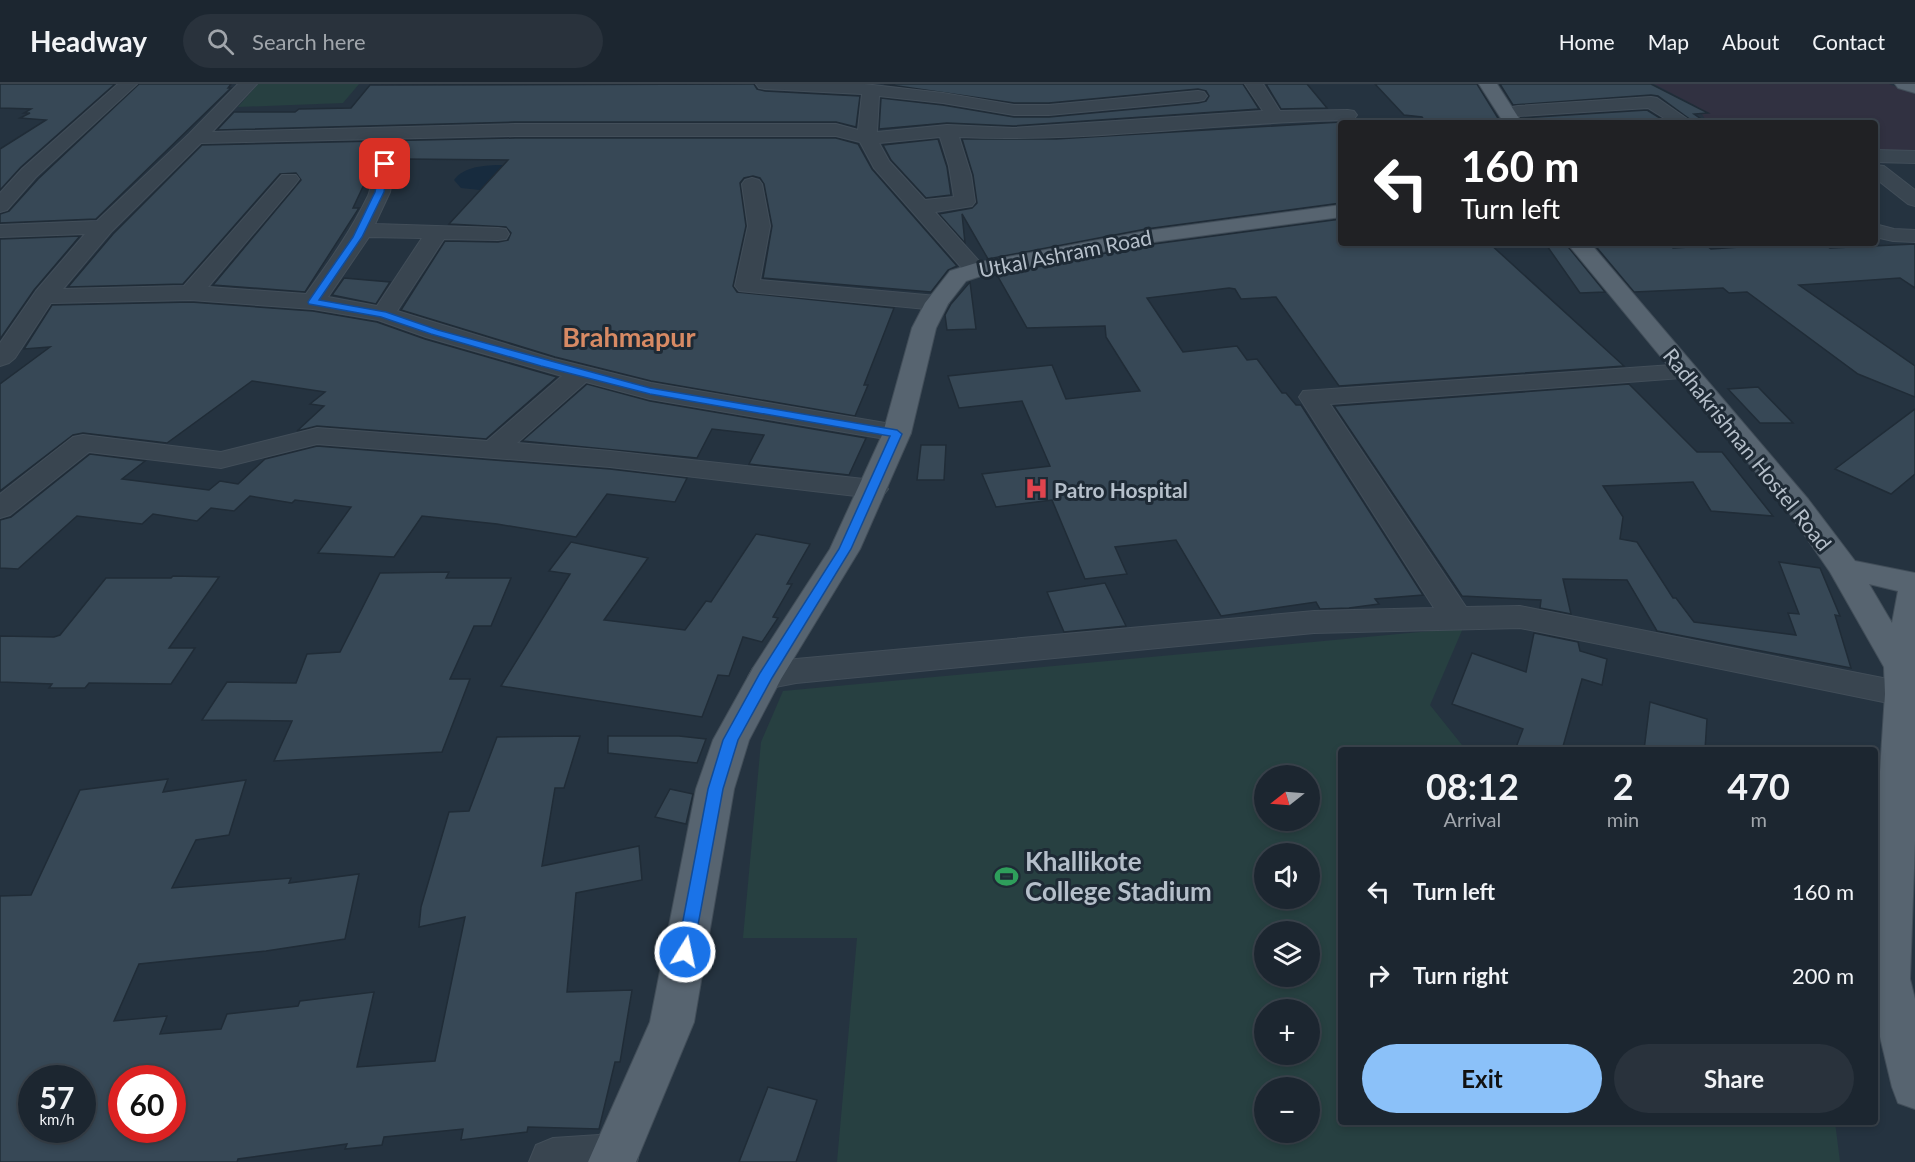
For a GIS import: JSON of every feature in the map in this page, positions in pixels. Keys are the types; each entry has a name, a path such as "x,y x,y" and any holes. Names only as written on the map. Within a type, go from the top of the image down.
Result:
{"main road":[{"path":"1488,84 1518,119"},
{"path":"1500,84 1518,119"},
{"path":"1904,84 1915,88"},
{"name":"Utkal Ashram Road","path":"613,1160 672,1022 716,789 731,740 765,677 845,549 897,434 924,328 937,303 958,276 976,270 1146,237 1338,211"},
{"name":"Radhakrishnan Hostel Road","path":"1581,246 1798,505 1844,569 1902,680"},
{"path":"1844,569 1915,583 1902,680 1888,979 1915,1087"}],"street":[{"path":"0,206 29,173 128,84"},
{"path":"0,358 6,353 44,296 103,227 196,138 248,84"},
{"path":"765,84 871,90 943,98 1014,110 1048,110 1198,96"},
{"path":"1254,84 1275,116"},
{"path":"871,90 867,138 881,164 976,270"},
{"path":"1518,119 1652,102 1679,120"},
{"path":"196,138 635,129 836,130 867,138 947,131 1013,134 1275,116 1348,115"},
{"path":"920,207 965,202 963,175 947,131"},
{"path":"1878,163 1915,157"},
{"path":"313,302 361,230 380,192 385,164"},
{"path":"1878,165 1915,200"},
{"path":"191,293 289,179"},
{"path":"752,184 759,226 747,286 937,303"},
{"path":"0,231 103,227"},
{"path":"361,230 498,234"},
{"path":"383,314 438,231"},
{"path":"1878,231 1893,235 1915,236"},
{"path":"44,296 191,293 313,302 383,314 435,332 650,391 897,434"},
{"path":"1457,619 1312,397 1686,372"},
{"path":"493,450 581,373"},
{"path":"0,509 83,443 221,460 317,436 610,459 873,489"},
{"path":"765,677 808,670 1314,622 1520,617 1902,680"},
{"path":"553,1162 613,1160"}],"shaded area":[{"path":"1654,84 1889,84 1915,94 1915,155 1878,155 1878,120 1706,120 1696,106"},
{"path":"515,165 497,188 480,190 461,188 454,180 459,174 474,168"}],"green space":[{"path":"258,84 359,84 343,103 238,107"},
{"name":"Khallikote College Stadium","path":"1463,628 1430,705 1464,747 1338,747 1338,1125 1835,1125 1840,1162 837,1162 857,938 743,938 761,742 783,691"}],"building":[{"path":"0,84 115,84 21,167 0,190 0,149 46,120 20,118 30,113 24,113 31,109 0,108"},
{"path":"139,84 231,84 228,88 231,88 96,219 0,223 0,214 9,211 38,179"},
{"path":"754,84 757,89 765,91 860,96 856,127 836,122 515,122 217,130 234,112 295,112 299,109 351,108 370,85"},
{"path":"884,84 1243,84 1259,109 1013,126 947,123 879,129 881,98 943,105 1014,117 1049,117 1198,103 1206,101 1209,96 1206,91 1198,89 1049,103 1014,103"},
{"path":"1266,84 1307,84 1327,108 1281,109"},
{"path":"1375,84 1477,84 1499,120 1424,120 1422,117 1404,115"},
{"path":"1500,84 1651,84 1708,113 1694,114 1703,120 1691,120 1658,96 1651,95 1513,105"},
{"path":"1647,110 1663,120 1522,120 1521,118"},
{"path":"1338,122 1338,203 1146,229 988,259 962,214 965,243 939,214 972,208 977,203 973,175 962,139 1056,139"},
{"path":"515,138 836,138 858,144 872,169 957,266 948,270 931,292 763,278 772,226 764,184 760,178 753,176 744,178 740,183 746,226 733,286 737,292 894,308 864,385 868,385 855,416 651,381 555,357 401,310 445,241 498,242 508,240 511,233 506,227 449,224 508,160 403,159 397,162 392,158 376,159 353,208 359,208 305,292 213,285 301,180 296,173 280,174 183,284 68,287 113,234 202,145"},
{"path":"938,139 947,167 951,195 926,198 891,160 883,145"},
{"path":"1338,219 1338,246 1492,246 1624,366 1339,386 1276,297 1241,299 1235,289 1229,288 1147,298 1183,352 1237,346 1247,360 1257,359 1282,393 1286,393 1296,405 1301,405 1423,595 1375,599 1379,604 1349,608 1320,609 1316,602 1221,616 1176,540 1115,547 1127,574 1085,579 1052,500 996,507 982,474 1050,466 1022,401 959,408 948,376 1052,365 1066,399 1140,391 1106,337 1105,326 1027,328 997,275 1146,245"},
{"path":"80,236 34,290 0,339 0,239"},
{"path":"1915,244 1915,288 1900,278 1799,285 1915,366 1915,397 1858,374 1747,292 1729,293 1723,288 1634,292 1596,246 1671,246 1673,248 1707,246 1711,249 1754,246 1827,246 1830,248"},
{"path":"1547,246 1567,246 1605,292 1580,293"},
{"path":"344,278 390,282 376,304 332,295"},
{"path":"970,282 976,329 947,330 945,315 951,304"},
{"path":"191,302 313,311 377,322 425,339 557,377 486,439 317,426 297,431 324,406 310,404 325,392 252,381 167,443 83,433 73,435 0,491 0,384 50,347 24,349 52,305"},
{"path":"587,384 650,401 866,438 849,475 749,464 764,435 712,429 697,458 522,441"},
{"path":"1629,384 1697,452 1722,452 1773,516 1711,511 1693,482 1603,486 1623,517 1620,539 1637,542 1673,598 1676,598 1694,622 1796,635 1788,613 1799,614 1779,562 1820,568 1840,616 1835,615 1851,668 1657,631 1627,580 1563,579 1571,614 1540,608 1541,600 1462,596 1334,406"},
{"path":"1758,387 1793,423 1760,423 1728,389"},
{"path":"1915,409 1915,474 1891,494 1835,469"},
{"path":"921,445 946,445 944,480 917,480"},
{"path":"317,446 610,469 687,478 675,502 607,494 576,537 497,524 422,516 394,557 318,553 351,507 295,500 292,503 250,496 234,511 211,508 197,521 153,514 142,524 77,516 18,569 0,568 0,520 11,517 90,454 145,461 122,479 209,490 220,481 238,484 265,459"},
{"path":"756,534 810,544 787,584 792,584 773,617 778,618 762,642 743,637 729,676 718,675 702,717 501,686 570,574 549,571 571,542 648,558 604,620 685,630 706,601 711,602"},
{"path":"449,572 446,578 511,578 491,626 474,626 450,679 470,679 442,752 274,761 292,721 202,720 227,682 296,683 307,654 340,652 380,573"},
{"path":"173,576 219,577 169,648 195,648 171,684 89,683 85,688 49,688 52,684 0,682 0,636 54,637 60,635 106,578 171,578"},
{"path":"1105,583 1126,626 1064,632 1047,592"},
{"path":"1534,633 1578,642 1580,651 1607,659 1602,685 1582,679 1563,747 1516,747 1523,729 1452,704 1472,653 1526,672"},
{"path":"1650,702 1707,719 1705,747 1644,747"},
{"path":"580,736 564,788 555,788 542,866 639,846 642,880 576,893 567,992 632,990 620,1062 615,1062 599,1129 528,1127 527,1132 461,1140 463,1129 384,1137 382,1145 345,1149 347,1144 238,1159 237,1162 0,1162 0,896 31,895 80,790 168,779 163,792 246,780 229,835 196,840 172,888 291,878 289,883 359,874 345,939 266,951 139,964 114,1021 167,1016 160,1034 221,1029 227,1014 298,1006 300,1001 374,992 357,1067 435,1061 465,917 419,927 421,907 449,812 469,811 497,737"},
{"path":"608,736 679,736 706,739 697,763 608,753"},
{"path":"670,789 693,794 686,824 655,817"},
{"path":"768,1087 817,1100 796,1162 739,1162"}],"place":[{"name":"Patro Hospital","path":"1036,489"},
{"name":"Khallikote College Stadium","path":"1007,876"}],"district":[{"name":"Brahmapur","path":"629,336"}],"route":[{"path":"385,164 380,192 358,237 313,302 383,314 435,332 545,364 650,391 897,434 845,549 765,677 731,740 716,789 685,952"}]}
